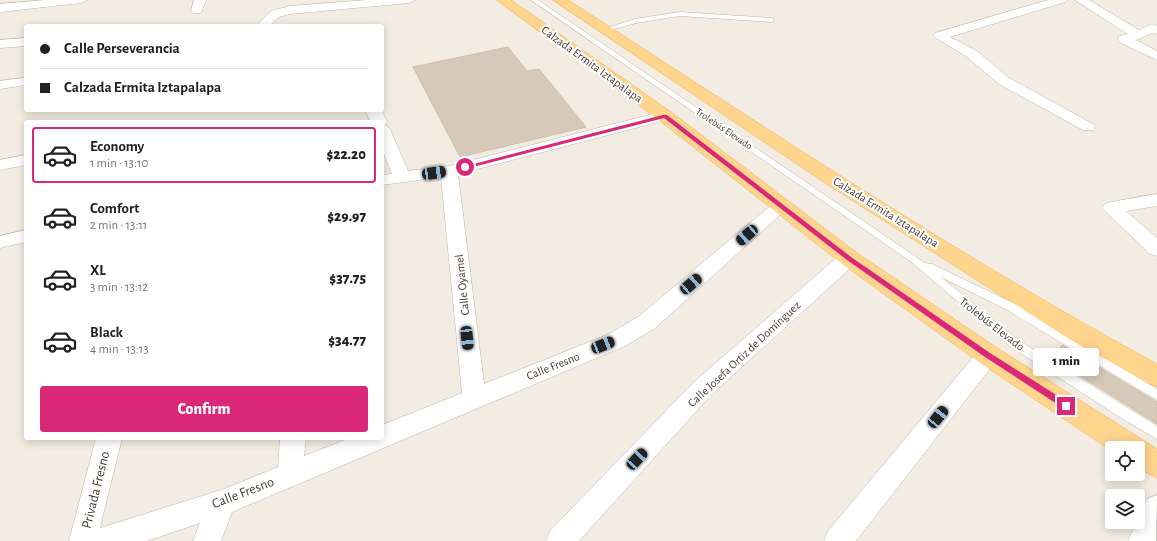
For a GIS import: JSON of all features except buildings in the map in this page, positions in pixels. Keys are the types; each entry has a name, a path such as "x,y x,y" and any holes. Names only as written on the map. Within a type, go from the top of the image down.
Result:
{"main road":[{"name":"Calzada Ermita Iztapalapa","path":"503,0 665,116 849,258 988,355 1120,441"},
{"name":"Calzada Ermita Iztapalapa","path":"559,0 838,182 1078,332 1157,376"},
{"path":"1145,457 1157,465"}],"street":[{"path":"0,8 81,0"},
{"path":"264,24 276,14 290,10 409,0"},
{"path":"1061,0 939,36 972,54 1004,81 1088,127"},
{"path":"1081,0 1139,35"},
{"path":"1157,30 1152,28 1139,35 1124,39 1157,56"},
{"path":"0,44 24,42"},
{"path":"0,85 23,82"},
{"path":"384,180 449,171 665,116"},
{"path":"384,135 402,178"},
{"path":"0,165 24,160"},
{"name":"Calle Oyamel","path":"449,171 474,398"},
{"path":"1157,200 1111,208 1157,249"},
{"name":"Calle Fresno","path":"384,435 617,340 646,323 781,206"},
{"path":"0,242 24,236"},
{"name":"Calle Josefa Ortiz de Domínguez","path":"560,541 702,389 849,258"},
{"path":"838,541 988,355"},
{"name":"Privada Fresno","path":"83,541 108,440"},
{"path":"290,475 293,440"},
{"name":"Calle Fresno","path":"104,541 222,503 373,440"},
{"path":"207,541 222,503"},
{"path":"1142,541 1157,508"}],"lane":[{"name":"Trolebús Elevado","path":"534,0 914,259 1014,343 1157,433"},
{"path":"604,30 635,21 680,14 772,20"},
{"name":"Trolebús Elevado","path":"914,259 1011,307 1157,395"}],"route":[{"path":"465,167 665,116 849,258 988,355 1066,406"}]}
